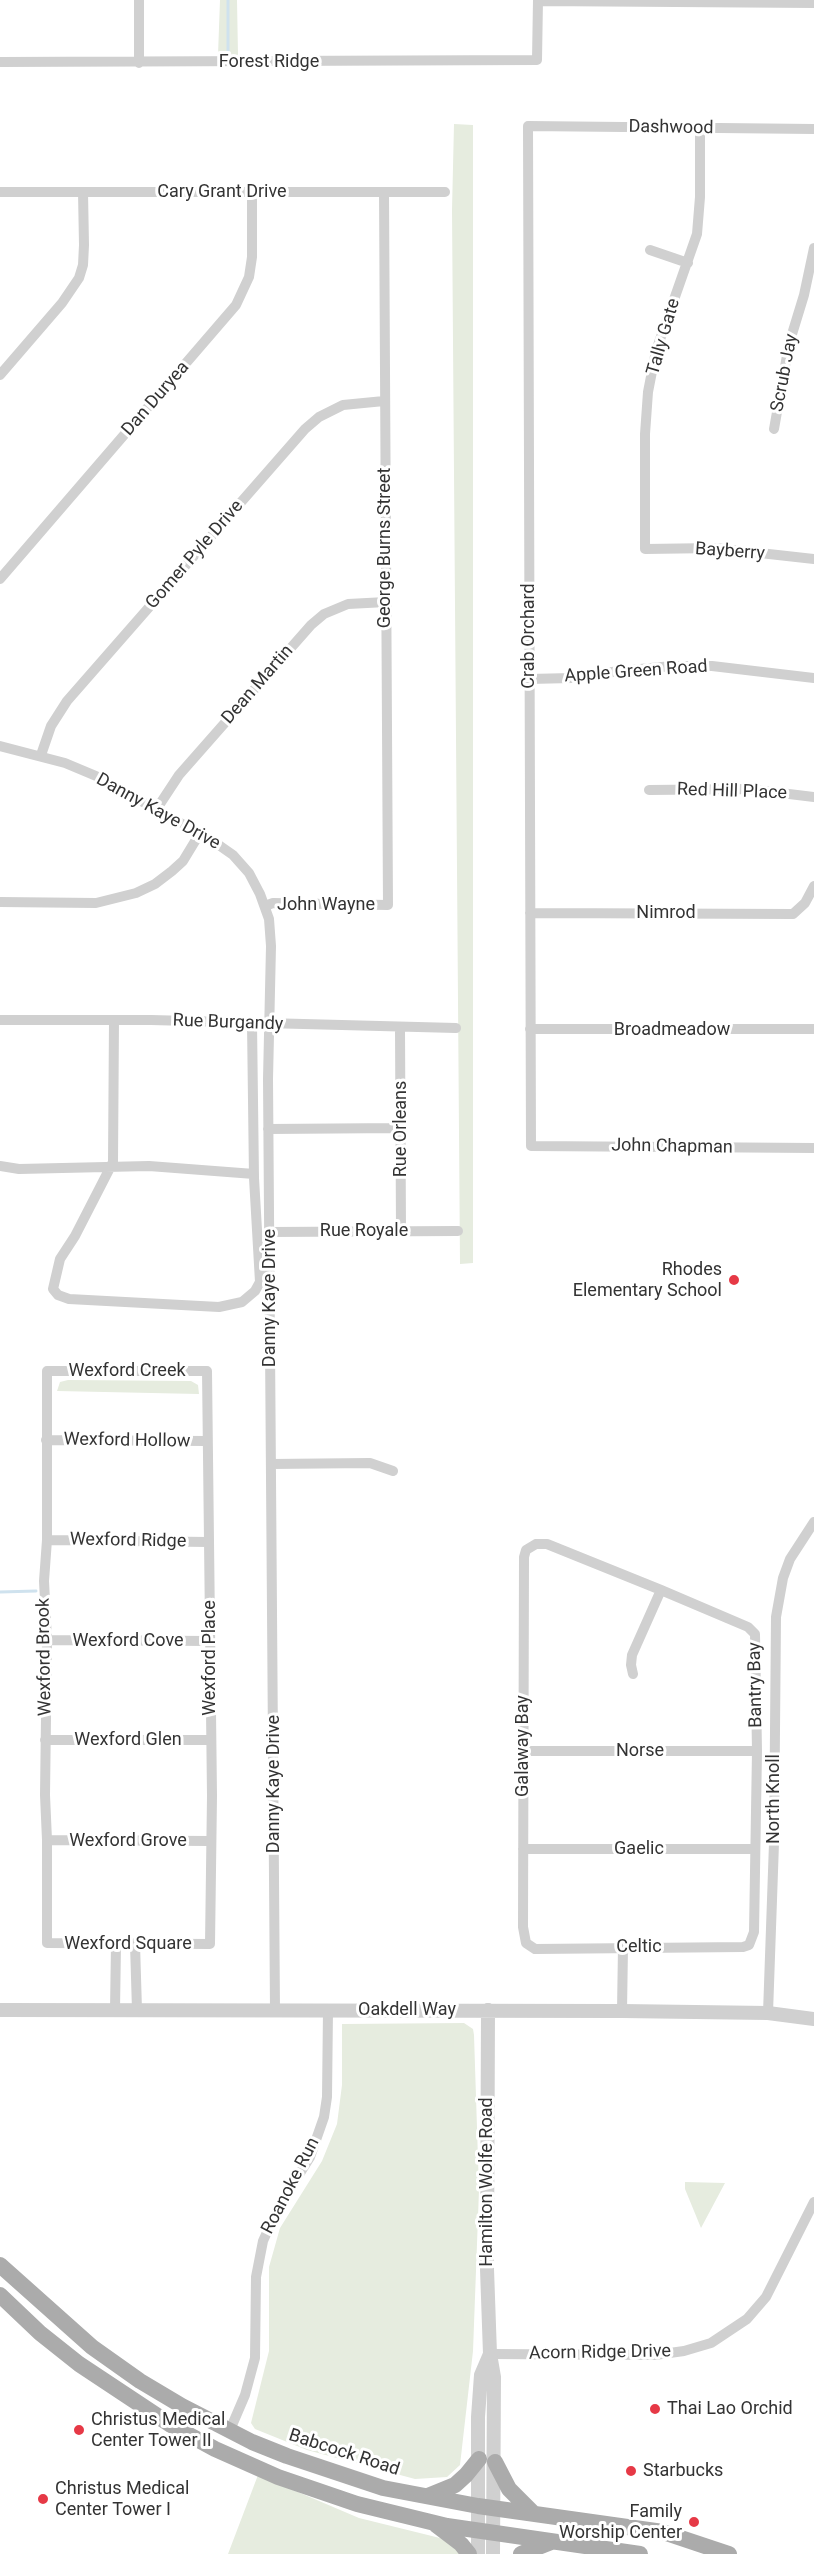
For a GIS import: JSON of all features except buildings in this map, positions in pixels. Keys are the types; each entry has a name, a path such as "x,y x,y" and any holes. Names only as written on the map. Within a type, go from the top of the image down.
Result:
{"main road":[{"name":"Babcock Road","path":"0,2265 92,2347 140,2380 182,2406 295,2459 383,2488 486,2507 663,2532 729,2554"},
{"path":"0,2295 40,2333 79,2364 171,2425 215,2449 324,2493 433,2522 640,2554"},
{"path":"40,2333 56,2316"},
{"path":"215,2449 219,2445 230,2442 279,2463 286,2464 295,2459"},
{"path":"428,2496 455,2485 487,2461 509,2489 533,2513"},
{"path":"433,2522 461,2544 469,2554"},
{"path":"521,2554 553,2541"}],"street":[{"path":"139,0 139,63"},
{"path":"538,1 670,0 814,3"},
{"name":"Forest Ridge","path":"0,62 537,60 538,1"},
{"name":"Dashwood","path":"528,126 814,129"},
{"name":"Crab Orchard","path":"528,126 531,1146"},
{"name":"Tally Gate","path":"645,549 645,434 648,392 660,341 688,263 699,215 700,128"},
{"name":"Cary Grant Drive","path":"0,192 445,192"},
{"path":"0,375 62,303 79,278 83,265 84,245 83,192"},
{"name":"Dan Duryea","path":"0,579 236,305 249,277 252,257 252,192"},
{"name":"George Burns Street","path":"384,192 388,905"},
{"name":"Scrub Jay","path":"774,429 786,356 814,248"},
{"path":"650,250 688,263"},
{"name":"Gomer Pyle Drive","path":"41,755 51,726 67,701 305,429 335,408 352,403 384,401"},
{"name":"Bayberry","path":"645,549 715,548 814,560"},
{"name":"Dean Martin","path":"156,810 179,775 311,625 324,614 348,604 386,602"},
{"name":"Apple Green Road","path":"529,679 572,678 619,671 702,666 764,670 814,678"},
{"name":"Danny Kaye Drive","path":"0,746 41,755 96,776 200,833 224,848 241,864 255,883 265,906 271,946 268,1130 275,2010"},
{"name":"Red Hill Place","path":"649,790 748,789 814,797"},
{"path":"0,902 96,903 136,893 155,884 183,861 200,833"},
{"name":"Nimrod","path":"530,913 793,914 801,909 814,886"},
{"name":"John Wayne","path":"265,906 273,903 388,905"},
{"name":"Rue Burgandy","path":"0,1020 114,1020 456,1028"},
{"path":"114,1020 113,1162 75,1236 60,1259 53,1289 58,1295 69,1299 219,1306 242,1302 255,1292 260,1282 254,1174 252,1023"},
{"name":"Rue Orleans","path":"400,1028 401,1231"},
{"name":"Broadmeadow","path":"530,1029 814,1029"},
{"path":"268,1130 401,1128"},
{"name":"John Chapman","path":"531,1146 814,1148"},
{"path":"0,1166 19,1169 149,1166 254,1174 269,1180"},
{"path":"254,1174 269,1167"},
{"name":"Rue Royale","path":"269,1232 458,1231"},
{"name":"Wexford Creek","path":"47,1371 207,1371"},
{"name":"Wexford Brook","path":"47,1371 47,1540 44,1581 47,1943"},
{"name":"Wexford Place","path":"207,1371 212,1796 210,1944"},
{"name":"Wexford Hollow","path":"46,1440 207,1441"},
{"path":"271,1464 370,1462 393,1471"},
{"name":"North Knoll","path":"768,2013 774,1843 776,1617 780,1589 790,1559 814,1522"},
{"name":"Wexford Ridge","path":"47,1540 208,1542"},
{"name":"Bantry Bay","path":"530,1547 536,1544 547,1544 748,1627 755,1634 757,1751 754,1932 749,1945"},
{"name":"Galaway Bay","path":"529,1946 525,1942 523,1926 523,1751 524,1557 530,1547"},
{"path":"633,1674 632,1655 661,1590"},
{"name":"Wexford Cove","path":"46,1641 210,1641"},
{"name":"Wexford Glen","path":"45,1740 210,1740"},
{"name":"Norse","path":"523,1751 757,1751"},
{"name":"Wexford Grove","path":"47,1840 210,1841"},
{"name":"Gaelic","path":"523,1849 755,1849"},
{"name":"Wexford Square","path":"47,1943 210,1944"},
{"path":"115,2010 116,1944"},
{"path":"135,1944 137,2010"},
{"name":"Celtic","path":"529,1946 536,1948 743,1947 749,1945"},
{"path":"622,2011 623,1947"},
{"path":"115,1971 137,1971"},
{"name":"Oakdell Way","path":"0,2010 622,2011 768,2013 814,2019"},
{"name":"Roanoke Run","path":"230,2430 245,2395 255,2358 256,2277 263,2241 278,2208 310,2157 324,2117 327,2097 328,2010"},
{"name":"Hamilton Wolfe Road","path":"488,2010 487,2213 490,2354 481,2375 478,2417 487,2461 486,2531 493,2554"},
{"name":"Acorn Ridge Drive","path":"490,2354 655,2355 684,2352 711,2343 736,2328 766,2297 814,2202"},
{"name":"Hamilton Wolfe Road","path":"478,2554 486,2531"}],"shaded area":[{"path":"220,0 237,0 238,55 218,55"},
{"path":"454,124 473,125 473,1263 460,1264 452,210"},
{"path":"68,1380 191,1381 198,1385 199,1394 57,1391 60,1382"},
{"path":"464,2023 473,2029 474,2035 479,2190 473,2351 460,2465 447,2477 415,2479 307,2450 255,2429 251,2423 269,2351 269,2267 280,2228 322,2161 337,2124 342,2085 342,2024"},
{"path":"685,2182 725,2183 701,2228 685,2189"},
{"path":"258,2475 359,2518 444,2539 463,2554 228,2554"}],"waterway":[{"path":"228,0 228,51"},
{"path":"0,1592 36,1591"}],"place":[{"name":"Rhodes Elementary School","path":"734,1280"},
{"name":"Thai Lao Orchid","path":"655,2409"},
{"name":"Christus Medical Center Tower II","path":"79,2430"},
{"name":"Starbucks","path":"631,2471"},
{"name":"Christus Medical Center Tower I","path":"43,2499"},
{"name":"Family Worship Center","path":"694,2522"}]}
